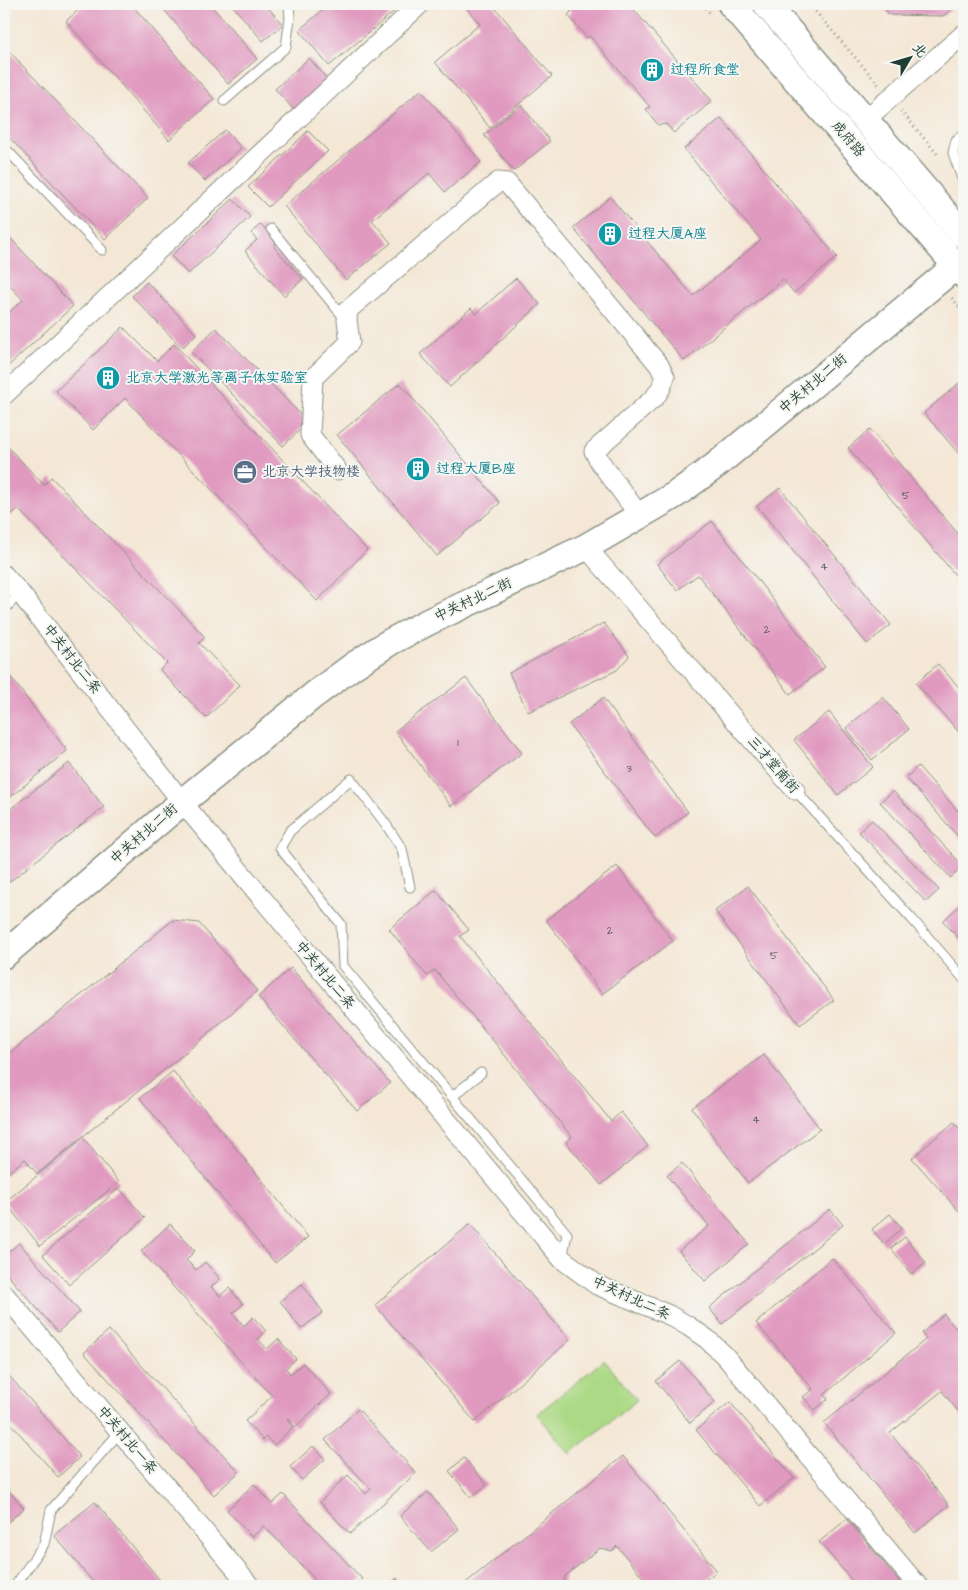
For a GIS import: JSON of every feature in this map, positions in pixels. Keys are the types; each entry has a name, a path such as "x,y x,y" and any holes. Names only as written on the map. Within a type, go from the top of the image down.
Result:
{"street":[{"path":"4,396 420,4"},
{"name":"成府路","path":"731,4 960,270"},
{"name":"成府路","path":"766,4 964,235"},
{"path":"866,119 964,34"},
{"path":"337,470 310,435 313,387 314,378 350,342 346,320 348,310 498,182 507,183 659,365 665,377 661,388 654,397 594,450 600,462 639,515"},
{"name":"中关村北二街","path":"4,955 182,802 314,695 353,666 390,642 428,622 586,548 675,495 715,466 960,270"},
{"name":"三才堂南街","path":"586,548 795,790"},
{"name":"中关村北二条","path":"4,575 182,802 562,1259 597,1284 669,1315 707,1339 724,1356 918,1586"},
{"name":"中关村北一条","path":"4,1294 250,1586"}],"lane":[{"path":"224,101 286,47 290,18 289,4"},
{"path":"964,134 956,140 953,154 964,184"},
{"path":"4,146 102,250"},
{"path":"271,229 346,320"},
{"path":"4,610 20,593"},
{"path":"410,887 402,849 385,823 351,779 290,831 280,848 341,924 343,966 567,1234 562,1259"},
{"name":"三才堂南街","path":"795,790 937,947 964,980"},
{"path":"452,1097 481,1073"},
{"path":"15,1586 44,1544 51,1510 120,1432"}],"green space":[{"path":"604,1360 637,1400 570,1454 537,1414"}],"building":[{"path":"85,4 131,4 214,99 169,140 66,21"},
{"path":"159,4 210,4 257,59 228,84"},
{"path":"231,4 265,4 283,25 263,41"},
{"path":"330,4 403,4 329,66 299,30"},
{"path":"463,4 492,4 552,76 490,128 435,62 480,24"},
{"name":"过程所食堂","path":"629,4 712,101 674,133 666,124 658,125 646,109 650,107 590,36 587,38 568,15 571,12 565,5"},
{"path":"880,4 958,4 943,16 890,15"},
{"path":"4,46 148,198 105,239 4,132"},
{"path":"309,58 328,80 294,110 275,89"},
{"path":"421,90 481,162 445,192 429,173 372,220 391,243 346,280 284,206"},
{"path":"521,105 550,141 514,171 484,135"},
{"name":"过程大厦A座","path":"721,118 837,257 794,293 783,279 684,361 573,228 610,197 693,296 761,240 684,149"},
{"path":"225,130 241,148 205,181 188,163"},
{"path":"308,131 328,151 268,207 248,187"},
{"path":"233,199 250,217 188,274 171,256"},
{"path":"261,224 276,242 274,247 303,279 284,296 245,251 257,240 251,233"},
{"path":"4,231 73,306 4,370 4,317 23,300 4,279"},
{"path":"516,278 540,304 450,387 420,354 471,308 476,314"},
{"path":"147,282 196,334 182,348 132,296"},
{"name":"北京大学技物楼","path":"123,327 157,361 174,344 367,550 317,601 125,398 93,430 56,391"},
{"path":"216,328 308,422 283,446 191,352"},
{"path":"964,379 964,460 924,413"},
{"name":"过程大厦B座","path":"400,383 500,503 437,556 337,435"},
{"path":"870,429 964,541 964,582 962,583 848,448"},
{"path":"4,443 44,485 51,477 205,637 199,643 240,685 206,718 160,670 167,663 18,509 10,516 4,509"},
{"path":"780,488 891,625 867,644 757,506"},
{"path":"712,521 825,667 790,694 698,575 677,590 657,564"},
{"path":"604,623 629,656 617,670 528,712 509,673"},
{"path":"938,664 964,693 964,738 916,683"},
{"path":"6,671 67,751 4,802 4,673"},
{"path":"466,678 522,753 451,806 395,731"},
{"path":"883,697 909,729 872,760 846,728"},
{"path":"603,698 688,812 655,838 569,724"},
{"path":"829,712 873,767 838,795 794,740"},
{"path":"69,763 104,807 4,886 4,814"},
{"path":"918,766 964,818 964,843 906,778"},
{"path":"893,791 963,866 951,878 880,802"},
{"path":"872,820 939,890 926,902 859,832"},
{"path":"617,866 673,941 602,994 546,920"},
{"path":"748,886 834,1000 800,1025 715,911"},
{"path":"436,890 469,930 460,936 611,1121 621,1112 648,1146 601,1185 566,1142 572,1137 435,970 427,976 389,929"},
{"path":"964,901 964,944 943,921"},
{"path":"173,920 199,923 257,991 197,1043 37,1174 25,1159 4,1176 4,1058"},
{"path":"291,968 390,1083 357,1111 258,997"},
{"path":"764,1055 820,1129 748,1183 692,1108"},
{"path":"173,1071 308,1237 275,1263 140,1098"},
{"path":"954,1122 964,1134 964,1217 912,1158"},
{"path":"83,1138 119,1182 40,1246 5,1202"},
{"path":"682,1163 749,1244 705,1281 679,1251 709,1226 667,1176"},
{"path":"119,1188 145,1218 69,1285 43,1255"},
{"path":"830,1209 843,1225 722,1324 709,1308"},
{"path":"890,1214 902,1228 884,1244 872,1229"},
{"path":"170,1224 195,1251 186,1260 196,1270 205,1262 220,1279 211,1287 220,1296 229,1288 243,1304 233,1313 244,1326 253,1317 266,1331 258,1339 267,1349 278,1339 296,1359 286,1368 290,1374 303,1363 331,1394 295,1427 288,1419 293,1427 274,1445 266,1437 263,1440 245,1421 272,1396 141,1251"},
{"path":"470,1224 570,1340 475,1422 375,1305"},
{"path":"905,1237 926,1263 911,1274 891,1248"},
{"path":"19,1243 80,1312 58,1332 4,1271 4,1256"},
{"path":"832,1258 896,1333 824,1395 828,1399 815,1410 803,1397 813,1389 756,1323"},
{"path":"302,1284 323,1312 301,1329 280,1301"},
{"path":"944,1314 964,1339 964,1419 942,1391 890,1433 949,1505 915,1533 824,1423 926,1339 922,1333"},
{"path":"109,1330 239,1472 214,1495 84,1353"},
{"path":"680,1361 715,1402 690,1423 656,1381"},
{"path":"4,1370 80,1457 58,1477 4,1416"},
{"path":"730,1402 794,1478 760,1506 696,1430"},
{"path":"358,1409 416,1473 350,1534 320,1502 348,1475 366,1494 371,1489 325,1440"},
{"path":"313,1446 325,1459 302,1480 290,1467"},
{"path":"623,1456 717,1571 698,1586 650,1586 617,1546 612,1551 600,1548 565,1576 563,1586 462,1586"},
{"path":"464,1458 487,1485 471,1497 449,1471"},
{"path":"254,1484 272,1504 283,1494 362,1579 354,1586 321,1586 264,1526 252,1537 227,1510"},
{"path":"4,1485 24,1508 4,1526"},
{"path":"428,1492 459,1529 431,1552 400,1516"},
{"path":"95,1502 165,1586 87,1586 93,1582 54,1535"},
{"path":"847,1519 903,1586 857,1586 819,1542"},
{"path":"397,1578 397,1586 387,1586"}],"place":[{"name":"过程所食堂","path":"652,70"},
{"name":"过程大厦A座","path":"610,234"},
{"name":"北京大学激光等离子体实验室","path":"108,378"},
{"name":"过程大厦B座","path":"418,469"},
{"name":"北京大学技物楼","path":"245,472"}]}
